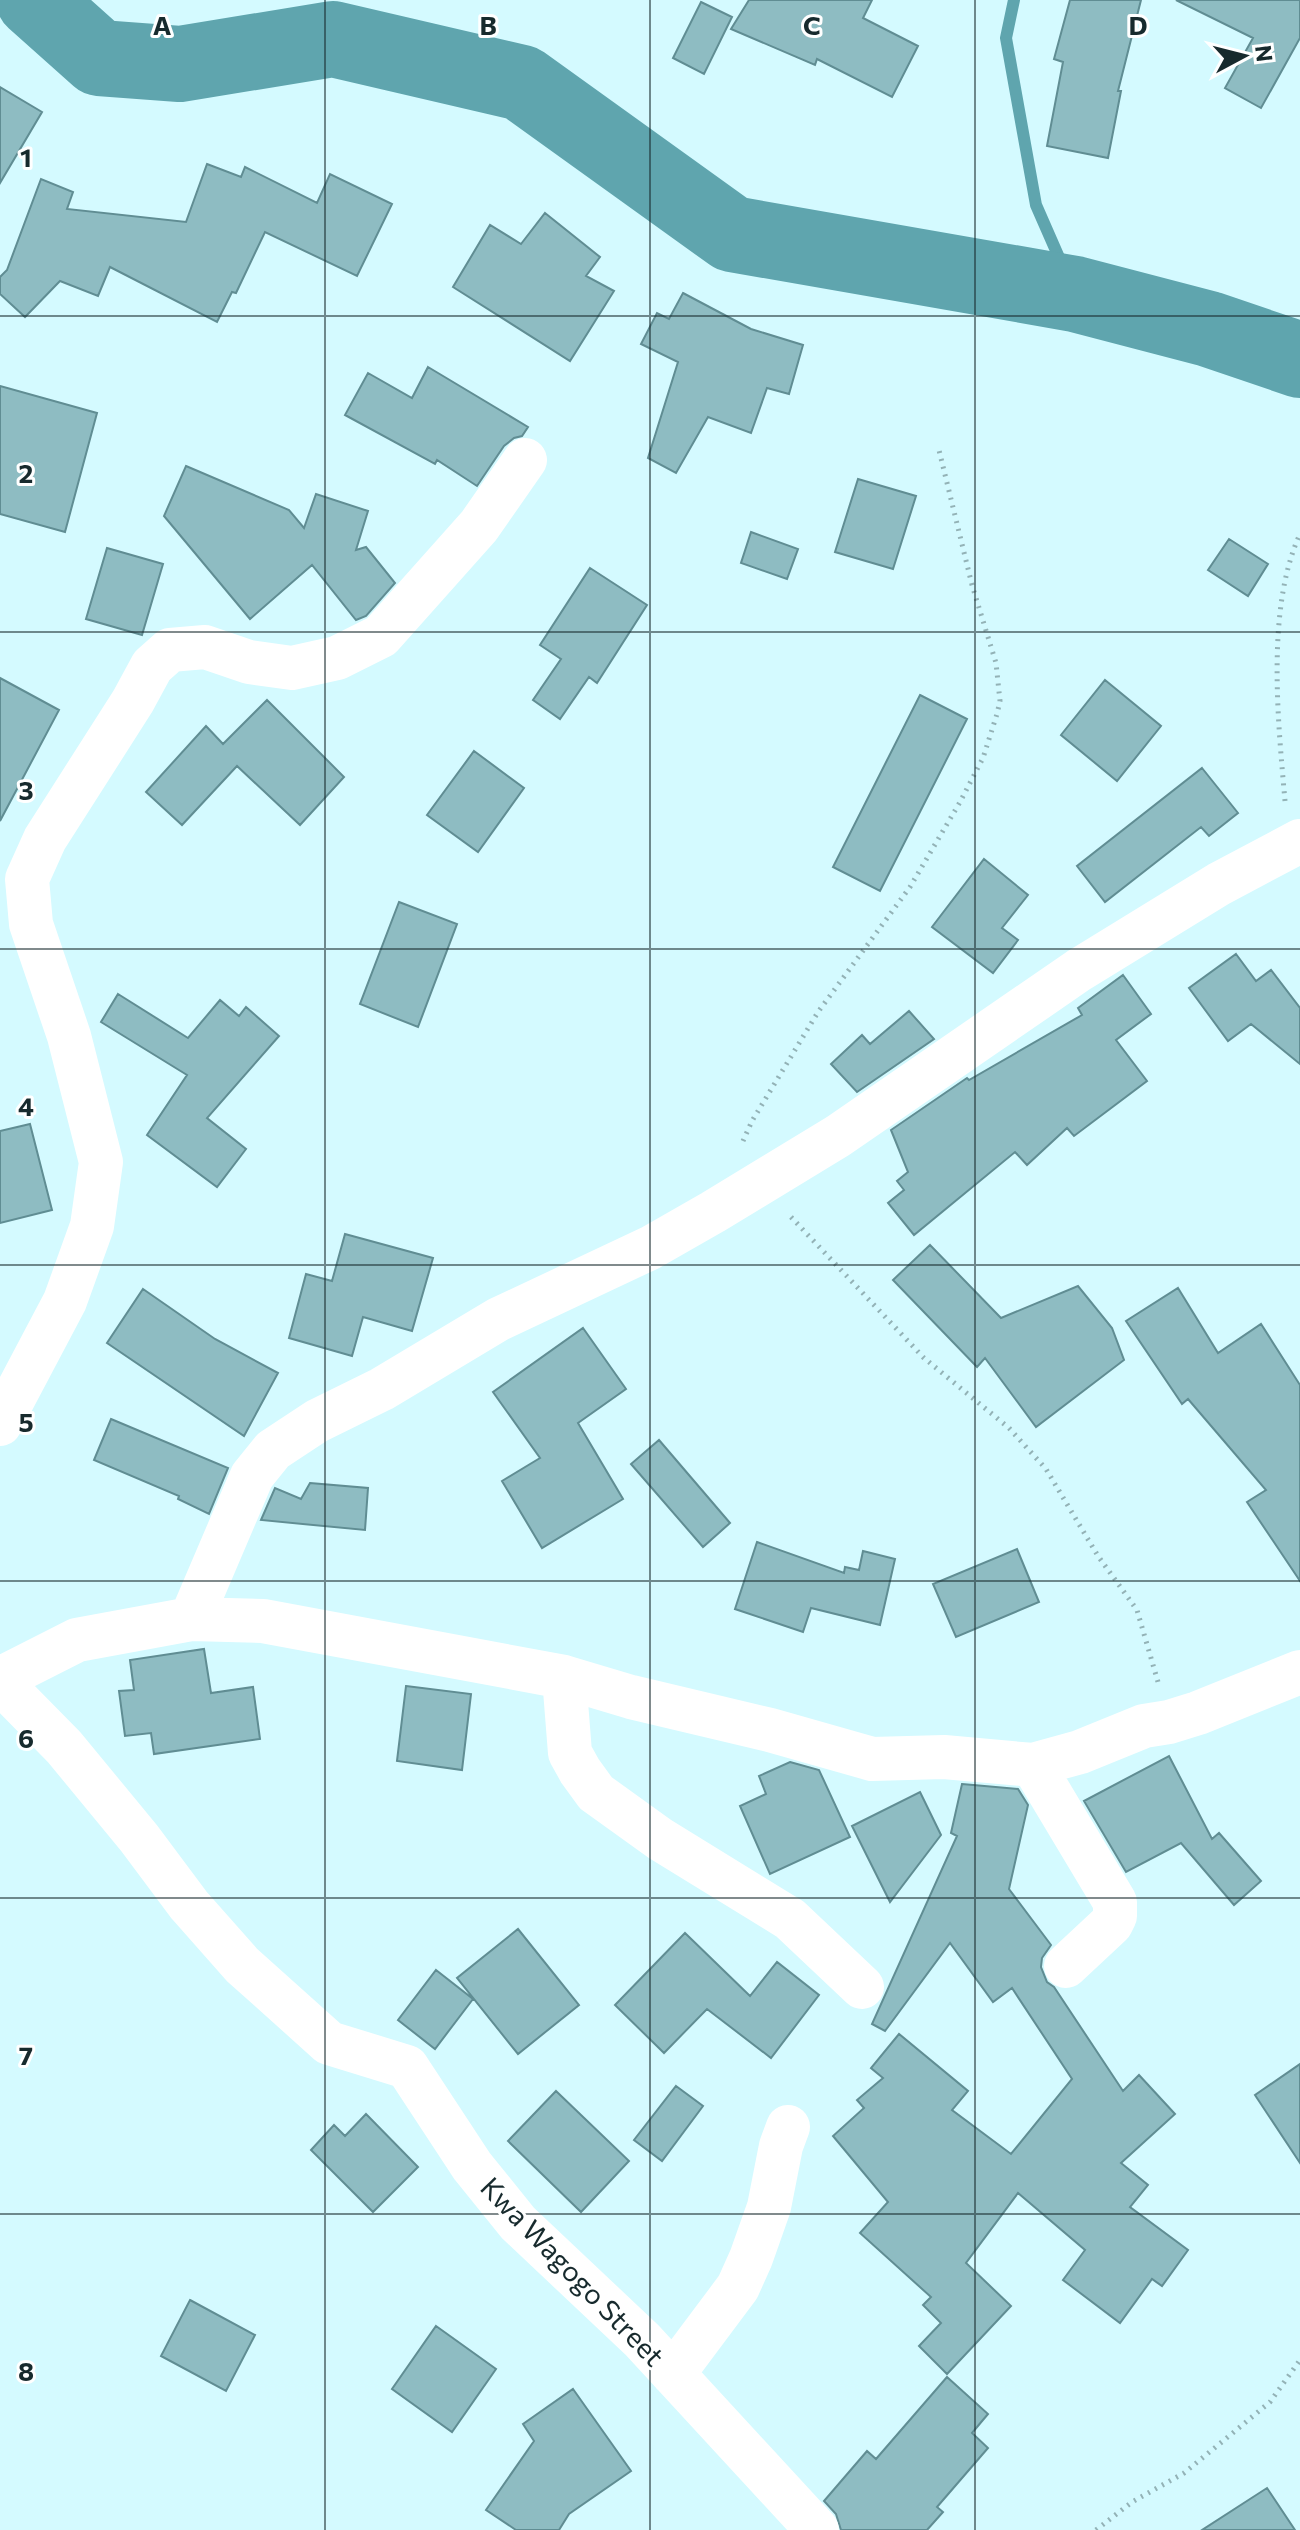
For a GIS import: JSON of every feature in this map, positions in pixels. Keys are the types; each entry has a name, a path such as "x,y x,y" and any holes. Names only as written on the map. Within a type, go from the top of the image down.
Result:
{"street":[{"path":"0,1424 65,1301 92,1226 101,1162 69,1036 14,877 45,839 152,666 170,650 205,647 249,662 292,668 337,658 381,636 479,526 525,460"},
{"path":"191,1619 252,1476 273,1450 317,1421 382,1389 499,1319 650,1248 751,1164 838,1136 1079,970 1219,884 1294,843"},
{"path":"0,1681 77,1640 191,1619 263,1621 564,1677 872,1759 944,1757 1033,1765 1080,1752 1144,1726 1169,1722 1241,1697 1300,1672"},
{"path":"564,1677 570,1753 596,1793 660,1839 790,1919 862,1987"},
{"name":"Kwa Wagogo Street","path":"0,1681 64,1747 189,1905 242,1965 329,2043 407,2067 472,2166 518,2223 642,2340 817,2530"},
{"path":"1033,1765 1115,1902 1115,1916 1111,1924 1066,1966"},
{"path":"673,2374 738,2287 769,2207 781,2146 788,2127"}],"path":[{"path":"938,446 972,585 996,663 1000,701 997,714 983,758 910,887 818,1012 752,1121 751,1164 814,1245 924,1358 1009,1428 1046,1469 1098,1556 1137,1610 1169,1722"},
{"path":"1294,843 1277,700 1284,578 1300,534"},
{"path":"1096,2530 1132,2502 1184,2473 1270,2402 1300,2360"}],"building":[{"path":"749,0 872,0 863,18 918,46 892,97 817,59 815,65 731,29"},
{"path":"1070,0 1141,0 1118,91 1121,91 1108,158 1047,146 1063,62 1054,59"},
{"path":"1176,0 1300,0 1300,38 1261,108 1225,88 1253,38"},
{"path":"701,2 732,17 704,74 673,58"},
{"path":"0,87 42,112 0,183"},
{"path":"207,164 241,177 245,167 317,203 330,174 392,204 357,276 265,232 236,293 232,292 217,322 110,267 98,296 60,281 25,317 0,294 0,277 7,270 41,179 73,192 67,209 186,222"},
{"path":"545,213 600,257 586,276 614,291 570,361 453,287 490,225 521,244"},
{"path":"683,293 751,329 803,345 789,394 767,388 751,433 708,417 676,473 648,458 678,362 641,344 657,313 669,319"},
{"path":"428,367 528,427 522,436 504,446 477,486 437,460 435,464 345,415 368,373 412,398"},
{"path":"0,386 97,413 65,532 0,514"},
{"path":"186,466 289,510 304,528 316,494 368,511 356,550 366,547 395,583 366,616 356,620 312,565 250,619 164,516"},
{"path":"858,479 916,496 893,569 835,552"},
{"path":"751,532 798,549 787,579 741,563"},
{"path":"1229,539 1268,564 1248,596 1208,570"},
{"path":"107,548 163,564 142,635 86,619"},
{"path":"590,568 647,605 597,683 589,677 560,719 533,700 561,659 540,645"},
{"path":"0,678 59,710 0,821"},
{"path":"1105,680 1161,726 1117,781 1061,735"},
{"path":"920,695 967,719 880,891 833,867"},
{"path":"267,700 344,777 300,825 237,766 182,825 146,792 206,726 223,744"},
{"path":"474,751 524,788 478,852 427,815"},
{"path":"1202,768 1238,813 1209,836 1201,827 1105,902 1077,866"},
{"path":"984,859 1028,895 1002,928 1018,940 993,973 932,927"},
{"path":"399,902 457,924 418,1027 360,1004"},
{"path":"1236,954 1256,981 1271,970 1300,1008 1300,1064 1251,1024 1228,1041 1189,988"},
{"path":"1123,975 1151,1014 1116,1040 1147,1081 1074,1136 1067,1128 1027,1165 1015,1152 914,1235 888,1203 904,1190 897,1181 908,1172 891,1130 967,1078 969,1080 1082,1015 1078,1008"},
{"path":"118,994 188,1038 220,1000 239,1016 246,1007 279,1036 207,1118 246,1149 217,1187 147,1135 187,1075 101,1022"},
{"path":"909,1011 934,1039 857,1092 831,1064 862,1035 870,1044"},
{"path":"30,1124 52,1210 0,1223 0,1131"},
{"path":"345,1234 433,1258 412,1331 363,1317 352,1356 289,1338 306,1274 332,1281"},
{"path":"930,1245 1001,1318 1078,1286 1112,1328 1124,1360 1036,1427 985,1358 977,1367 893,1280"},
{"path":"1178,1288 1218,1353 1261,1324 1300,1385 1300,1581 1247,1502 1266,1490 1188,1399 1182,1404 1126,1321"},
{"path":"143,1289 215,1339 278,1373 244,1436 107,1343"},
{"path":"583,1328 626,1389 578,1423 623,1499 542,1548 502,1481 540,1458 493,1392"},
{"path":"111,1419 228,1468 209,1514 178,1499 179,1496 94,1460"},
{"path":"659,1440 730,1523 703,1547 631,1464"},
{"path":"310,1483 368,1488 365,1530 261,1520 275,1488 301,1499"},
{"path":"757,1542 844,1573 845,1567 859,1570 863,1551 895,1559 880,1625 811,1608 803,1632 735,1609"},
{"path":"1017,1549 1039,1602 956,1637 933,1584"},
{"path":"204,1649 211,1693 253,1687 260,1739 154,1754 151,1733 125,1736 119,1691 134,1690 130,1660"},
{"path":"406,1686 471,1694 462,1770 397,1761"},
{"path":"1169,1756 1212,1839 1219,1833 1261,1881 1234,1905 1181,1843 1126,1872 1084,1801"},
{"path":"790,1762 819,1770 850,1837 770,1874 740,1806 766,1794 759,1776"},
{"path":"962,1784 1018,1789 1028,1805 1009,1889 1051,1945 1042,1958 1041,1967 1047,1982 1054,1987 1123,2091 1139,2075 1175,2114 1121,2163 1148,2185 1130,2207 1188,2250 1162,2286 1152,2279 1120,2323 1063,2280 1085,2250 1018,2193 966,2263 1011,2306 947,2374 919,2346 941,2323 923,2305 931,2297 860,2233 888,2202 833,2136 864,2108 857,2100 883,2078 871,2068 899,2034 968,2091 952,2110 1011,2154 1072,2079 1012,1988 993,2002 950,1943 885,2031 872,2024 957,1836 951,1833"},
{"path":"920,1792 941,1835 890,1902 852,1826"},
{"path":"518,1929 579,2005 518,2054 457,1978"},
{"path":"685,1933 750,1996 777,1962 819,1995 771,2058 707,2009 664,2053 615,2005"},
{"path":"436,1970 473,1999 435,2049 398,2020"},
{"path":"1300,2064 1300,2163 1255,2095"},
{"path":"676,2086 703,2106 662,2161 634,2140"},
{"path":"556,2091 629,2161 581,2212 508,2141"},
{"path":"366,2114 418,2167 373,2212 311,2150 334,2125 345,2136"},
{"path":"190,2300 255,2335 226,2391 161,2356"},
{"path":"436,2326 496,2369 452,2432 392,2389"},
{"path":"947,2377 988,2414 972,2433 988,2448 937,2507 943,2512 927,2530 841,2530 836,2514 824,2501 867,2451 876,2459"},
{"path":"573,2389 631,2471 569,2514 559,2530 516,2530 486,2510 534,2441 523,2424"},
{"path":"1267,2488 1295,2530 1202,2530"}],"waterway":[{"path":"34,0 99,58 180,64 333,39 522,83 732,234 1075,294 1209,329 1300,360"},
{"path":"1014,0 1006,38 1036,205 1075,294"}]}
